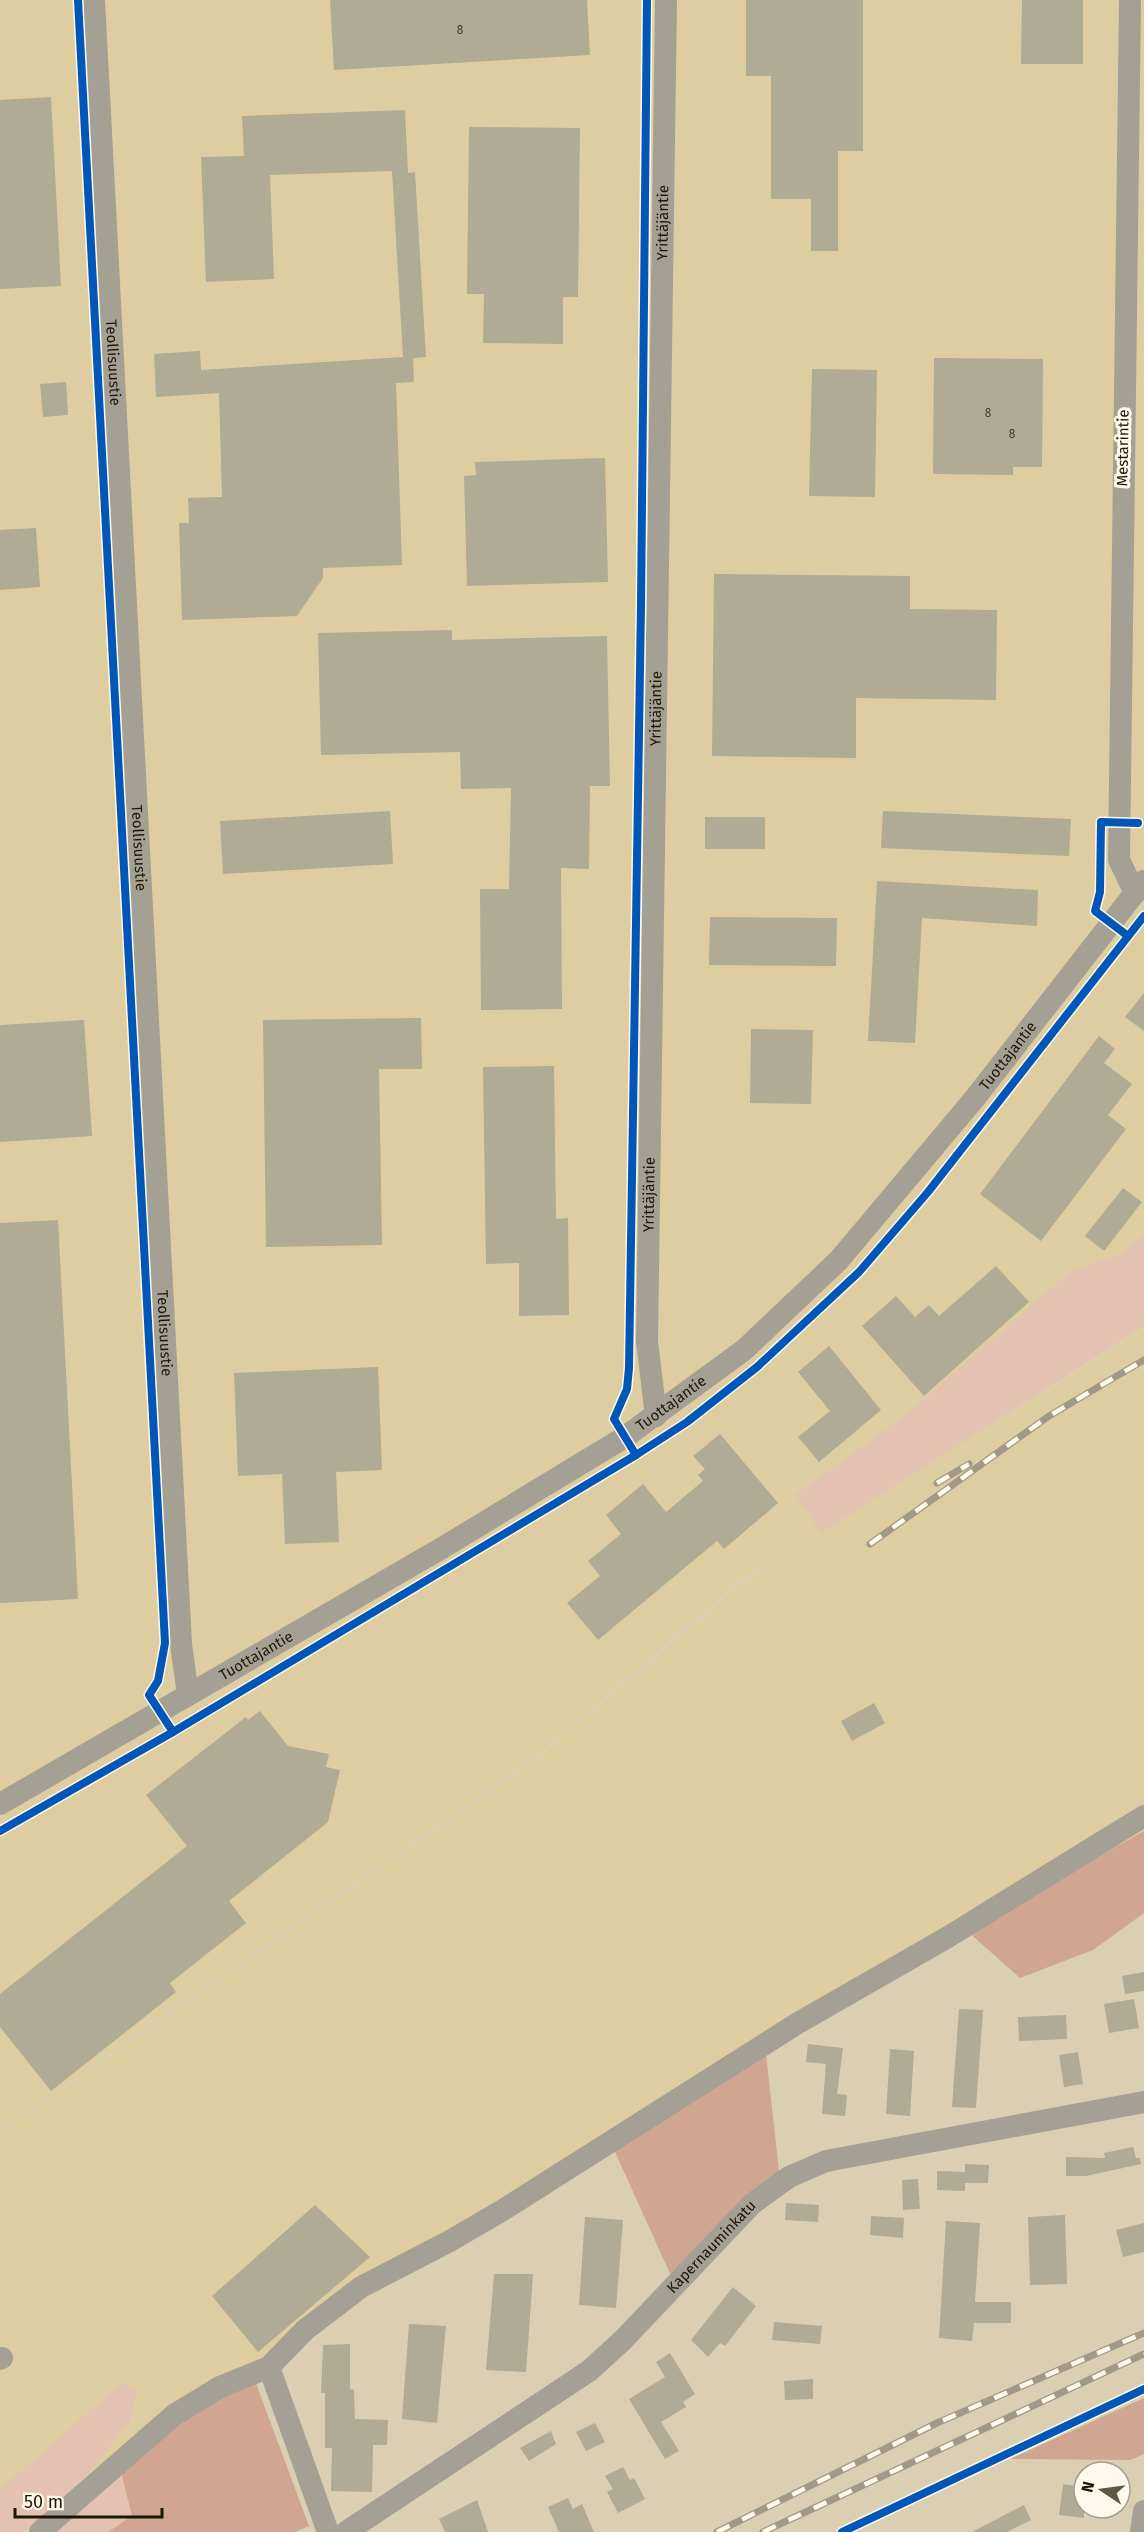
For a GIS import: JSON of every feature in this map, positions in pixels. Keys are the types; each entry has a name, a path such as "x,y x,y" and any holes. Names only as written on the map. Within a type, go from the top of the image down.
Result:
{"street":[{"name":"Teollisuustie","path":"94,0 181,1644 188,1695"},
{"name":"Yrittäjäntie","path":"656,1416 647,1342 666,0"},
{"name":"Mestarintie","path":"1130,0 1134,427 1119,860 1139,887"},
{"name":"Tuottajantie","path":"0,1804 442,1548 656,1416 744,1350 840,1260 975,1098 1139,887"},
{"path":"40,2532 174,2415 220,2387 269,2367 305,2330 361,2288 503,2210 798,2023 948,1937 1144,1816"},
{"name":"Kapernauminkatu","path":"346,2532 589,2371 623,2340 752,2204 789,2177 826,2161 1144,2102"},
{"path":"269,2367 328,2532"}],"shaded area":[{"path":"0,0 1144,0 1144,1326 949,1452 1144,1329 1144,1831 765,2045 159,2432 0,2522 0,2133 536,1760 744,1582 803,1545 740,1580 534,1758 0,2130"},
{"path":"1144,1235 1144,1326 821,1533 795,1495 907,1414 1071,1271 1118,1255"},
{"path":"1144,1831 1144,1913 1093,1950 1020,1978 967,1931"},
{"path":"765,2045 779,2171 672,2278 611,2143"},
{"path":"252,2373 309,2526 295,2532 108,2532 132,2516 117,2456"},
{"path":"122,2383 138,2390 129,2423 81,2482 24,2532 0,2532 0,2489"},
{"path":"1144,2398 1144,2454 1130,2460 1010,2459"},
{"path":"119,2464 132,2517 108,2532 54,2532"}],"building":[{"path":"330,0 587,0 590,55 334,70"},
{"path":"746,0 863,0 863,151 838,151 838,251 811,251 811,199 771,199 771,76 746,76"},
{"path":"1022,0 1083,0 1083,64 1021,64"},
{"path":"51,97 61,286 0,289 0,100"},
{"path":"405,110 408,173 415,172 426,357 413,358 414,382 396,383 402,565 323,568 323,578 297,616 182,620 179,523 189,523 188,498 222,497 219,393 156,397 154,354 200,351 201,370 403,357 392,171 270,175 274,279 206,282 201,157 244,156 242,116"},
{"path":"469,127 580,128 578,297 563,297 563,344 483,343 484,294 467,294"},
{"path":"934,358 1043,359 1042,467 1013,467 1013,475 933,474"},
{"path":"812,369 877,370 875,497 809,496"},
{"path":"66,382 68,415 43,417 40,384"},
{"path":"605,458 608,582 467,586 464,476 476,475 475,462"},
{"path":"36,528 40,587 0,590 0,530"},
{"path":"714,574 910,576 910,609 997,610 996,700 856,698 856,758 712,756"},
{"path":"452,630 452,640 607,636 610,786 590,786 589,869 561,868 562,1009 481,1010 480,889 509,889 511,788 461,789 460,752 321,755 318,633"},
{"path":"390,811 393,864 223,874 220,821"},
{"path":"883,811 1071,819 1069,856 881,848"},
{"path":"705,817 765,817 765,849 705,849"},
{"path":"877,881 1038,890 1037,926 922,918 915,1043 868,1041"},
{"path":"710,917 837,918 836,966 709,965"},
{"path":"1144,993 1144,1031 1125,1017"},
{"path":"421,1018 422,1069 379,1069 382,1245 266,1247 263,1020"},
{"path":"84,1020 92,1136 0,1142 0,1025"},
{"path":"751,1029 813,1030 811,1104 750,1103"},
{"path":"1099,1036 1115,1049 1104,1063 1132,1084 1108,1115 1126,1129 1041,1241 980,1194"},
{"path":"554,1066 556,1219 568,1218 569,1315 519,1316 519,1263 486,1264 483,1067"},
{"path":"1123,1188 1142,1202 1104,1251 1085,1236"},
{"path":"58,1220 78,1599 0,1603 0,1223"},
{"path":"996,1266 1029,1302 924,1396 862,1326 896,1296 915,1317 929,1305 939,1316"},
{"path":"829,1346 881,1410 819,1462 798,1437 830,1411 798,1372"},
{"path":"378,1367 382,1470 336,1472 339,1542 285,1544 282,1474 238,1476 234,1373"},
{"path":"720,1434 778,1503 724,1549 717,1541 598,1640 567,1603 600,1576 588,1561 621,1534 606,1515 643,1484 666,1512 703,1481 698,1475 705,1469 693,1456"},
{"path":"874,1703 885,1723 852,1741 841,1721"},
{"path":"260,1711 288,1746 329,1754 326,1767 340,1770 328,1822 229,1901 246,1923 170,1983 176,1992 51,2091 0,2027 0,1994 187,1846 146,1795 246,1717 248,1720"},
{"path":"1144,1972 1144,1991 1125,1994 1122,1976"},
{"path":"1134,1999 1139,2028 1109,2033 1104,2004"},
{"path":"959,2009 983,2010 976,2108 952,2107"},
{"path":"1066,2015 1067,2039 1019,2041 1018,2017"},
{"path":"808,2044 843,2048 837,2094 847,2095 845,2116 822,2114 826,2064 806,2062"},
{"path":"890,2049 914,2051 910,2116 886,2114"},
{"path":"1078,2052 1083,2084 1064,2087 1059,2055"},
{"path":"1133,2147 1136,2158 1140,2158 1141,2164 1086,2176 1066,2176 1066,2157 1105,2158 1104,2153"},
{"path":"965,2164 989,2165 988,2183 965,2183 965,2191 937,2190 937,2171 965,2172"},
{"path":"918,2179 920,2209 903,2210 902,2180"},
{"path":"786,2203 819,2205 818,2222 785,2220"},
{"path":"315,2205 370,2257 258,2352 212,2296"},
{"path":"1065,2215 1067,2284 1030,2285 1028,2217"},
{"path":"871,2216 904,2218 903,2238 870,2235"},
{"path":"585,2217 623,2220 616,2308 579,2305"},
{"path":"946,2221 980,2223 975,2302 1011,2302 1011,2323 974,2323 972,2341 939,2338"},
{"path":"1144,2223 1144,2252 1123,2257 1116,2230"},
{"path":"494,2274 533,2274 526,2372 486,2370"},
{"path":"733,2287 756,2306 725,2346 720,2343 708,2357 691,2340"},
{"path":"774,2322 822,2326 820,2344 772,2340"},
{"path":"409,2324 446,2326 437,2423 402,2419"},
{"path":"350,2344 350,2389 354,2390 355,2419 388,2420 387,2445 373,2445 372,2492 331,2491 332,2448 325,2448 325,2393 321,2393 323,2345"},
{"path":"670,2353 695,2394 683,2402 686,2407 661,2422 679,2451 665,2459 629,2399 665,2377 656,2362"},
{"path":"813,2379 813,2399 785,2400 784,2381"},
{"path":"595,2423 605,2442 586,2451 576,2432"},
{"path":"551,2431 556,2444 529,2461 520,2448"},
{"path":"623,2467 630,2480 634,2478 645,2499 618,2513 607,2492 613,2489 605,2476"},
{"path":"1063,2484 1072,2485 1072,2517 1059,2515"},
{"path":"568,2498 573,2509 582,2504 594,2532 559,2532 548,2507"},
{"path":"477,2500 488,2532 445,2532 439,2519"},
{"path":"1024,2505 1031,2520 1007,2532 972,2532"}],"railway":[{"path":"870,1544 1049,1416 1144,1360"},
{"path":"937,1483 969,1464"},
{"path":"717,2532 937,2423 1144,2333"},
{"path":"763,2532 1144,2354"}],"cycle path":[{"path":"78,0 165,1643 158,1681 149,1695 173,1732"},
{"path":"636,1455 614,1419 627,1389 629,1368 641,605 647,0"},
{"path":"1128,936 1095,911 1100,892 1101,822 1138,823"},
{"path":"0,1831 173,1732 636,1455 687,1422 757,1367 859,1272 928,1192 1144,916"},
{"path":"842,2532 1144,2389"}]}
